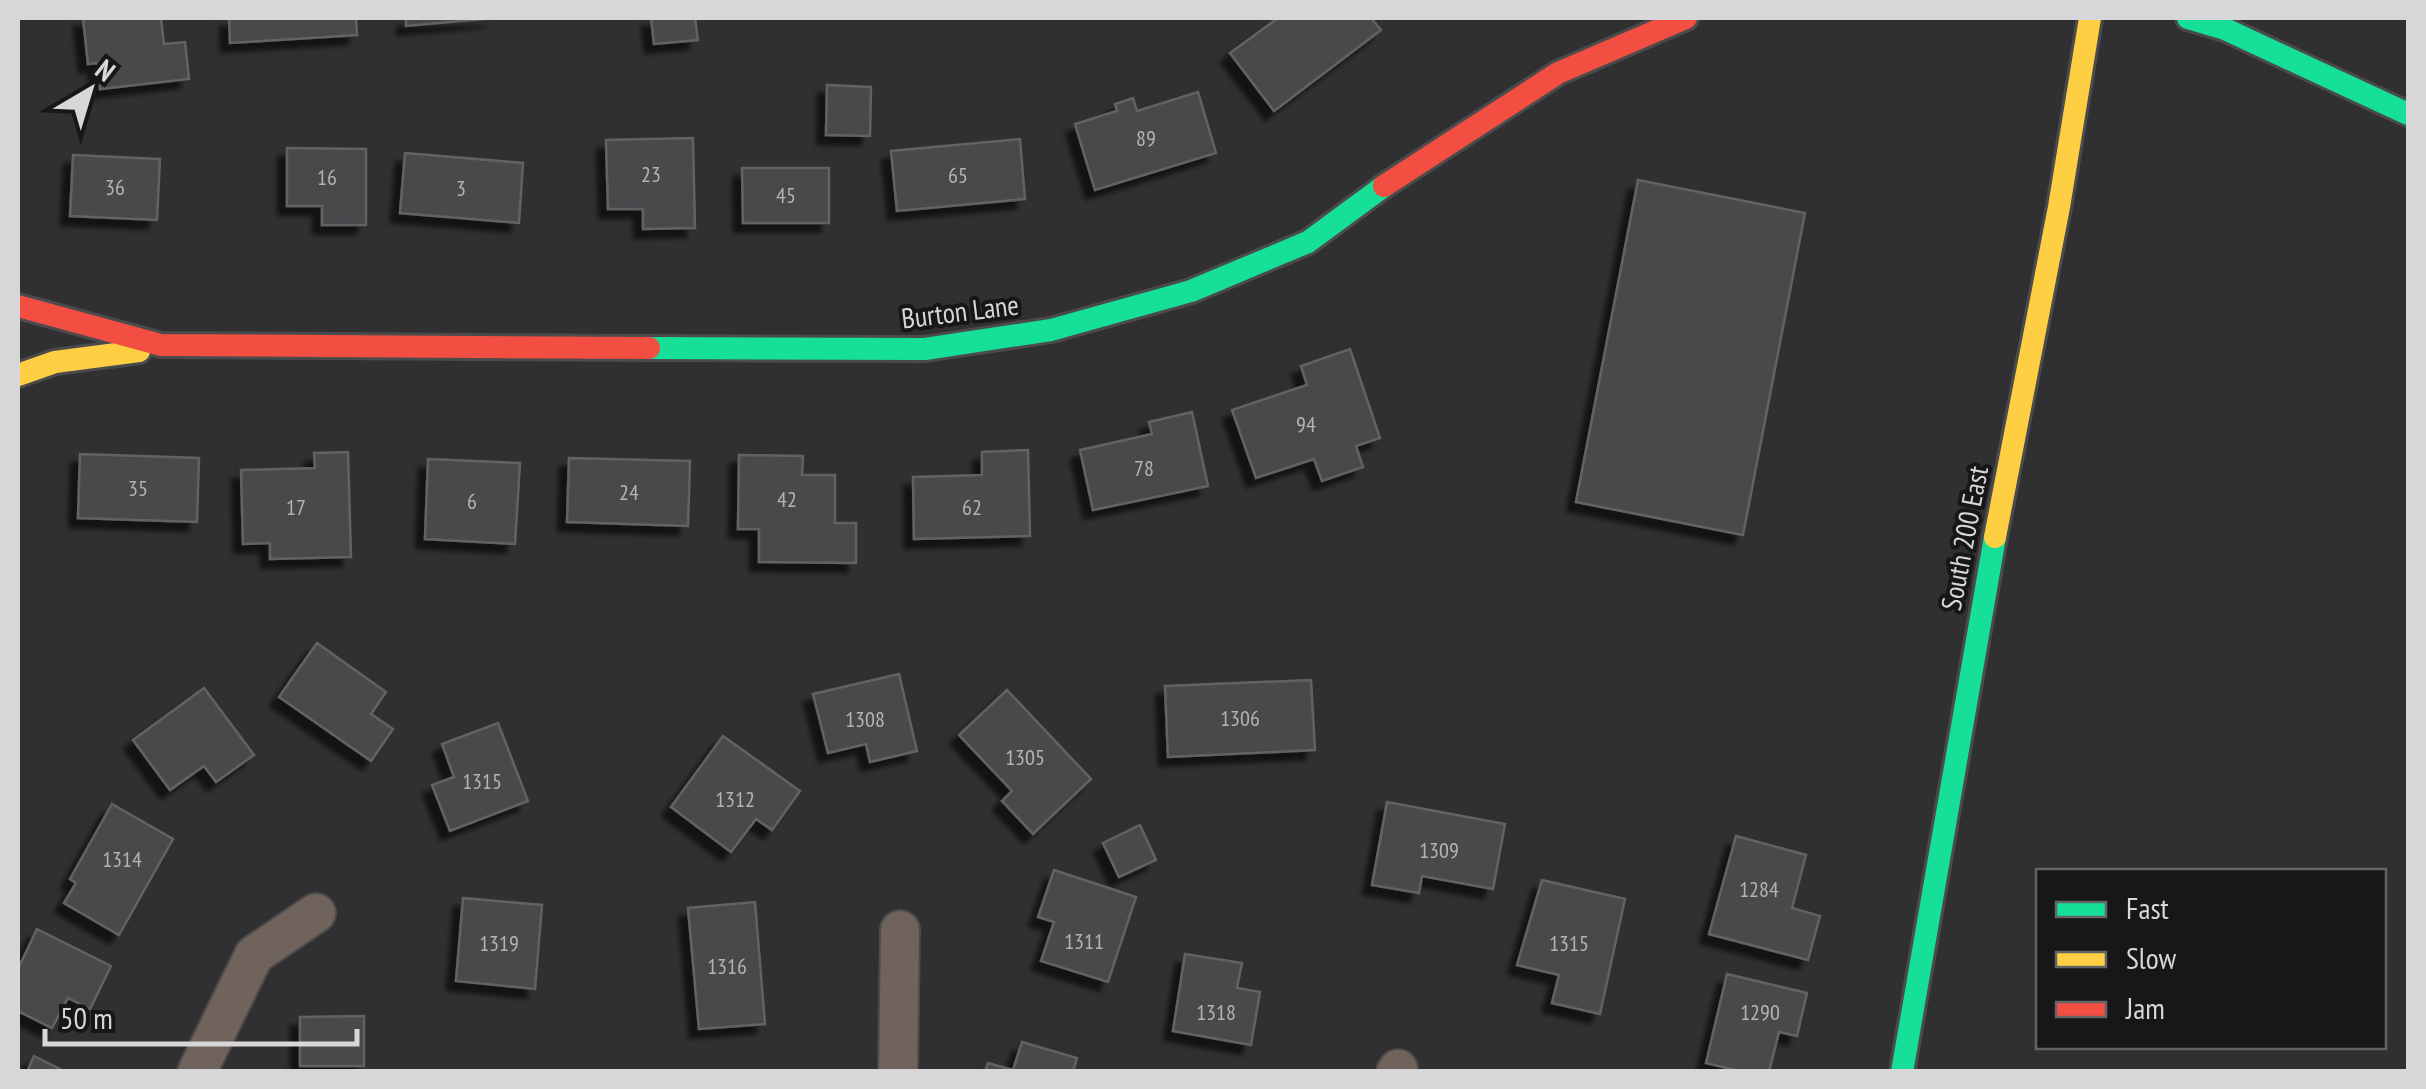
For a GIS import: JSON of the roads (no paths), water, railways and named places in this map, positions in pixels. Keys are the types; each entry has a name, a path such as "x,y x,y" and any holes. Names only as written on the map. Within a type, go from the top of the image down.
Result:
{"street":[{"name":"Burton Lane","path":"18,306 161,345 925,349 1051,330 1191,291 1308,242 1433,151 1558,73 1686,18"},
{"name":"South 200 East","path":"1902,1072 1968,674 2059,206 2090,18"},
{"path":"2188,18 2225,29 2408,114"},
{"name":"Burton Lane","path":"18,375 55,362 113,358 161,345"},
{"path":"196,1072 254,955 316,913"},
{"path":"898,1072 900,930"}]}
